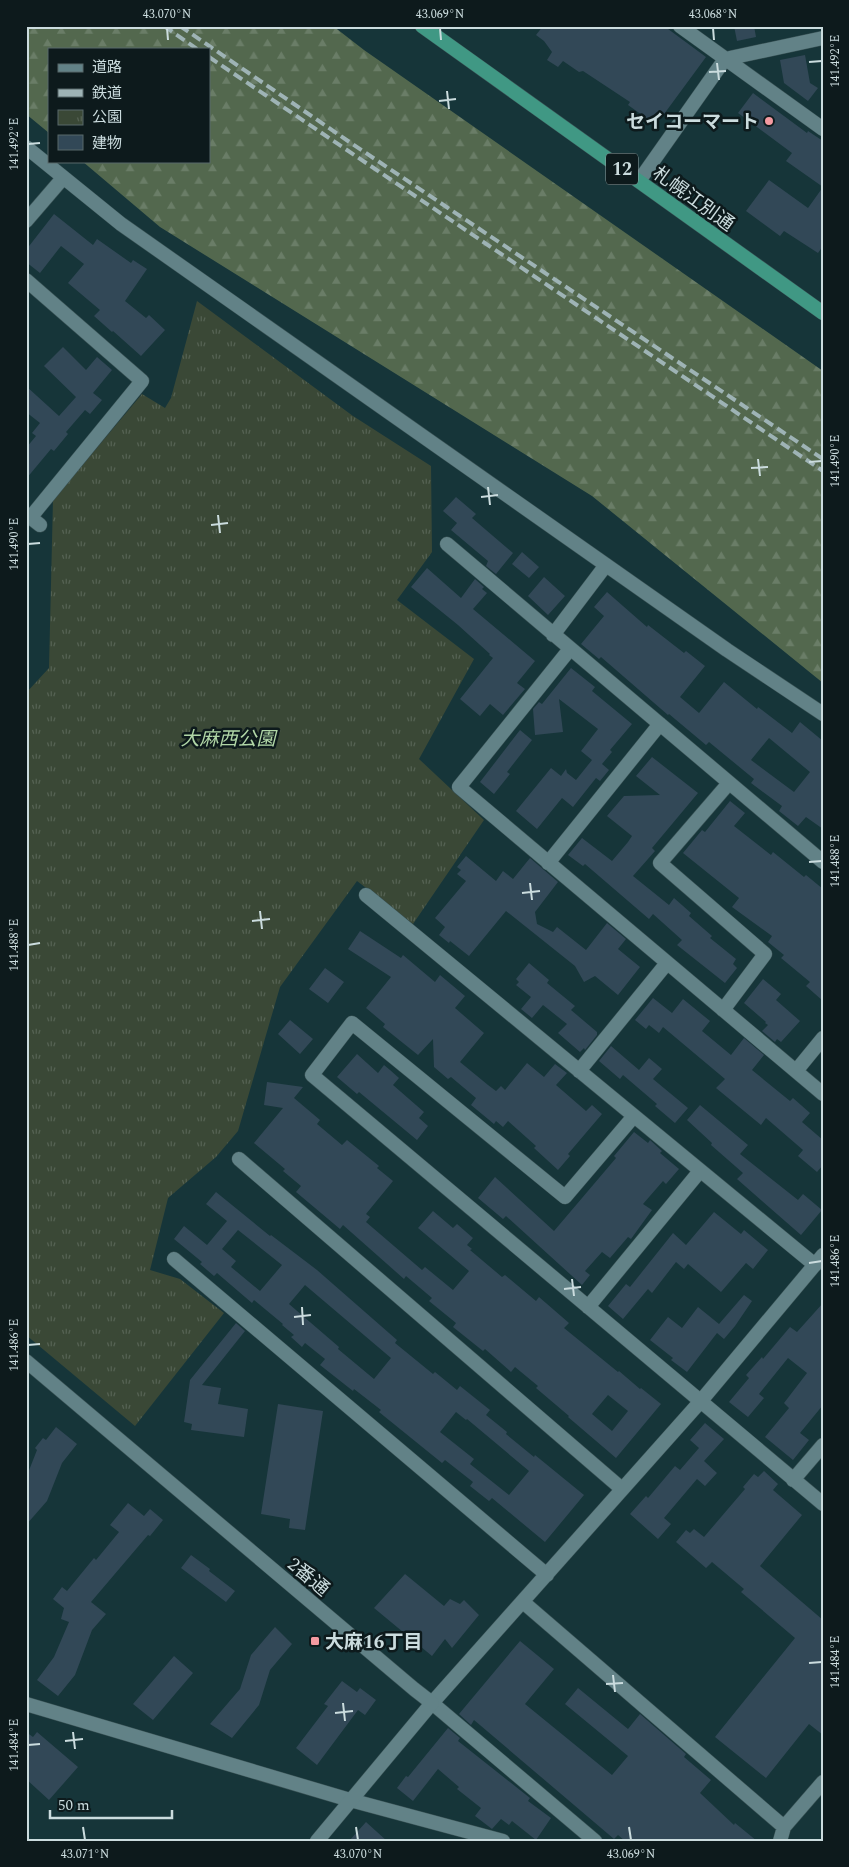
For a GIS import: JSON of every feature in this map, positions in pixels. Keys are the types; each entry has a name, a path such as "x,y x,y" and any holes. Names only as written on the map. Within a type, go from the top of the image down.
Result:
{"highway":[{"name":"札幌江別通","path":"422,26 823,312"}],"street":[{"path":"680,26 823,129"},
{"path":"639,181 725,59 823,38"},
{"path":"26,147 121,224 606,565 823,714"},
{"path":"26,221 63,178"},
{"path":"26,280 142,381 32,519"},
{"path":"447,544 823,862"},
{"path":"553,635 606,565"},
{"path":"570,649 458,787 823,1094"},
{"path":"548,863 660,724"},
{"path":"723,1010 765,954 660,863 729,783"},
{"path":"317,1841 432,1703 700,1402 819,1260 700,1170 366,896"},
{"path":"579,1071 667,962"},
{"path":"634,1116 565,1197 352,1023 312,1075 823,1504"},
{"path":"796,1072 823,1038"},
{"path":"239,1159 622,1489"},
{"path":"588,1307 700,1170"},
{"path":"174,1259 547,1575"},
{"name":"2番通","path":"26,1361 595,1841"},
{"path":"794,1480 823,1445"},
{"path":"523,1602 782,1834 823,1782"},
{"path":"26,1704 350,1800 502,1841"}],"green space":[{"path":"26,26 333,26 364,50 823,371 823,683 592,496 160,227 83,162 210,162 210,48 48,48 48,132 26,114"},
{"name":"大麻西公園","path":"197,301 353,416 431,466 432,552 397,600 474,659 419,759 484,820 413,924 357,881 280,987 238,1131 216,1157 168,1198 150,1270 180,1279 224,1313 135,1426 26,1335 26,693 49,668 53,500 142,394 165,408 171,398"}],"building":[{"path":"543,26 664,26 706,57 656,125 628,105 630,102 583,71 579,72 563,61 558,67 547,60 552,52 544,41 536,35"},
{"path":"734,26 754,26 756,37 737,41"},
{"path":"805,55 810,83 818,88 808,101 784,83 780,60"},
{"path":"753,93 807,133 808,131 823,141 823,187 786,161 792,153 738,113"},
{"path":"769,180 808,208 823,187 823,246 818,253 784,231 780,236 746,211"},
{"path":"54,214 93,245 97,239 131,263 133,260 147,269 125,301 146,318 149,315 165,330 141,356 94,316 100,310 68,283 84,264 61,246 40,273 26,262 26,250"},
{"path":"63,347 86,370 97,357 112,370 93,393 102,400 90,414 85,410 66,432 68,434 54,451 51,449 26,479 26,448 36,436 32,433 40,423 26,412 26,386 59,416 76,397 44,366"},
{"path":"456,497 476,514 472,518 513,553 496,574 486,566 488,561 451,530 457,523 443,511"},
{"path":"522,552 539,567 529,578 512,564"},
{"path":"427,568 461,598 475,579 484,587 482,589 487,593 473,609 535,661 517,683 525,689 503,715 490,704 480,716 460,699 493,658 458,625 411,587"},
{"path":"544,577 565,596 548,615 528,596"},
{"path":"607,592 647,627 648,625 684,653 686,651 705,666 680,697 699,713 724,682 757,709 758,707 792,733 800,722 823,741 823,829 806,817 798,826 779,811 782,806 751,783 754,779 709,742 706,745 601,657 599,659 581,644 604,616 594,607","holes":["769,738 810,772 794,792 751,760"]},
{"path":"571,668 595,687 592,691 632,724 610,750 612,752 602,764 609,770 600,781 596,778 573,807 562,798 537,829 516,811 551,768 561,776 566,769 567,773 576,780 592,760 581,751 598,729 559,699 563,732 535,735 533,709 539,702 542,704"},
{"path":"520,730 532,740 507,772 510,774 494,794 480,782"},
{"path":"652,757 698,793 652,848 655,851 633,876 669,905 674,898 691,913 689,916 712,936 710,938 736,959 733,964 737,968 725,983 677,945 682,940 653,914 649,919 585,864 583,866 568,855 582,838 612,861 632,836 607,816 624,796 660,795 636,776"},
{"path":"730,801 745,813 734,826 771,855 773,852 804,877 806,875 823,889 823,1001 806,986 810,982 781,958 784,955 768,942 772,936 732,907 739,898 683,853 702,830 705,832"},
{"path":"466,856 496,881 503,871 513,879 530,858 558,882 535,912 537,924 553,932 557,927 586,950 607,923 626,939 618,949 640,967 618,995 595,976 584,982 575,966 506,911 469,956 439,935 445,927 435,918 466,881 457,874 461,870 457,867"},
{"path":"360,931 401,958 403,955 435,982 440,975 465,996 455,1008 484,1033 460,1062 488,1085 496,1091 501,1086 505,1090 527,1063 544,1077 555,1064 567,1073 556,1085 586,1111 592,1105 602,1114 568,1154 570,1156 558,1170 534,1148 536,1146 508,1121 503,1127 496,1121 494,1124 471,1105 476,1098 451,1077 448,1079 434,1067 433,1039 418,1055 383,1027 385,1024 366,1008 391,977 348,949"},
{"path":"529,963 549,980 547,983 575,1006 571,1010 597,1032 597,1035 585,1050 584,1048 580,1052 558,1033 567,1024 543,1005 532,1018 521,1009 531,997 516,985 519,982 516,979"},
{"path":"325,968 344,982 328,1003 309,989"},
{"path":"763,979 781,994 776,1000 800,1021 781,1042 777,1039 775,1042 762,1031 768,1025 744,1003"},
{"path":"653,998 672,1013 683,999 710,1021 702,1031 731,1055 744,1038 764,1055 752,1070 790,1101 793,1098 810,1113 802,1122 823,1140 823,1165 817,1172 798,1156 803,1150 766,1118 761,1125 716,1088 725,1079 663,1027 659,1033 649,1025 646,1029 635,1020"},
{"path":"290,1020 313,1039 300,1054 278,1034"},
{"path":"611,1046 639,1070 649,1058 662,1069 653,1079 688,1108 675,1123 655,1106 657,1104 623,1075 620,1079 599,1061"},
{"path":"357,1054 378,1073 384,1065 390,1070 399,1078 393,1085 424,1112 419,1118 428,1126 417,1140 359,1092 357,1094 337,1077"},
{"path":"267,1082 303,1087 294,1098 320,1120 317,1124 342,1145 347,1140 379,1166 377,1168 393,1181 366,1214 370,1217 366,1222 422,1270 425,1267 453,1290 469,1271 418,1228 433,1211 453,1228 457,1224 473,1238 467,1245 472,1249 470,1250 502,1277 505,1275 536,1301 539,1297 569,1323 564,1328 661,1404 616,1458 568,1417 536,1388 538,1386 515,1367 511,1372 485,1349 483,1351 453,1327 456,1323 429,1301 432,1298 406,1276 404,1279 343,1225 340,1229 296,1192 301,1186 283,1171 285,1169 254,1143 283,1108 264,1105","holes":["608,1395 628,1411 612,1431 592,1414"]},
{"path":"700,1105 748,1145 740,1154 798,1200 803,1194 822,1210 801,1235 737,1179 743,1173 711,1145 712,1143 687,1120"},
{"path":"634,1132 648,1143 650,1140 662,1151 660,1153 679,1169 666,1184 663,1181 643,1204 652,1210 631,1239 628,1237 610,1258 602,1252 585,1271 590,1275 582,1285 506,1216 503,1219 478,1198 495,1177 554,1231 616,1158 614,1156"},
{"path":"216,1192 270,1236 317,1270 397,1340 395,1343 433,1374 435,1372 457,1390 460,1386 490,1410 486,1415 507,1432 506,1434 584,1495 545,1542 492,1498 489,1501 470,1486 473,1482 445,1460 442,1463 379,1412 381,1410 320,1365 325,1359 305,1343 302,1347 291,1337 294,1335 283,1324 254,1300 252,1303 217,1273 214,1276 200,1264 202,1262 174,1239 184,1226 207,1245 227,1221 206,1204","holes":["238,1230 282,1265 260,1291 231,1267 236,1261 222,1249","305,1285 391,1358 374,1379 289,1304","456,1412 529,1471 509,1495 470,1464 474,1459 440,1432"]},
{"path":"714,1212 741,1234 744,1230 768,1250 753,1269 746,1263 721,1292 688,1264 684,1269 676,1262 652,1293 648,1289 623,1319 608,1306 626,1284 630,1287 673,1233 686,1245"},
{"path":"744,1295 752,1301 735,1326 724,1339 717,1333 687,1372 650,1340 668,1317 682,1328 698,1307 719,1324"},
{"path":"823,1303 823,1405 800,1433 809,1440 793,1460 765,1437 789,1408 784,1403 807,1373 788,1358 759,1394 764,1398 748,1417 729,1402 749,1378 746,1375 762,1357 763,1359 790,1327 797,1332"},
{"path":"236,1323 245,1331 202,1385 221,1388 218,1404 248,1409 244,1437 191,1430 192,1424 184,1422 190,1380"},
{"path":"278,1404 323,1411 305,1530 289,1528 290,1519 261,1514"},
{"path":"705,1423 724,1439 704,1461 717,1473 705,1486 697,1479 664,1518 671,1524 658,1539 630,1514 646,1496 648,1498 675,1466 680,1470 699,1448 690,1440"},
{"path":"56,1427 77,1444 62,1463 47,1501 26,1525 26,1478 37,1450 35,1448 43,1438 46,1440"},
{"path":"764,1471 778,1484 773,1490 802,1515 760,1566 823,1620 823,1735 809,1724 766,1778 715,1737 795,1638 741,1592 744,1589 712,1562 706,1568 676,1542 686,1530 690,1533 694,1529 704,1537 745,1489 743,1487 754,1474 758,1477"},
{"path":"128,1503 144,1516 150,1509 163,1520 91,1602 106,1614 92,1630 75,1675 58,1696 37,1680 54,1657 69,1622 61,1619 64,1608 53,1599 62,1587 67,1591 94,1558 96,1560 119,1532 110,1525"},
{"path":"191,1555 235,1591 226,1602 181,1568"},
{"path":"405,1574 444,1606 450,1599 460,1604 464,1600 479,1615 452,1648 445,1639 432,1656 374,1608"},
{"path":"275,1627 292,1644 270,1670 259,1705 232,1738 210,1724 240,1689 251,1655"},
{"path":"520,1641 554,1669 525,1704 612,1775 628,1756 565,1704 578,1688 628,1729 640,1714 686,1754 684,1757 711,1780 700,1793 734,1825 735,1823 757,1841 625,1841 618,1835 614,1839 474,1720 471,1725 459,1714"},
{"path":"174,1656 193,1673 153,1720 133,1704"},
{"path":"342,1681 357,1692 360,1688 376,1700 365,1715 358,1710 317,1765 296,1748 328,1706 324,1704"},
{"path":"448,1728 460,1738 458,1741 530,1798 528,1801 551,1818 536,1840 512,1821 509,1825 501,1819 492,1829 475,1816 481,1808 457,1789 459,1787 438,1769 413,1801 397,1788"},
{"path":"26,1732 33,1737 37,1732 78,1767 49,1800 26,1779"},
{"path":"366,1822 387,1841 349,1841"}],"railway":[{"path":"164,26 196,48"},
{"path":"180,26 348,141 823,459"},
{"path":"210,58 823,471"}],"place":[{"name":"セイコーマート","path":"769,121"},
{"name":"大麻16丁目","path":"315,1641"}]}
